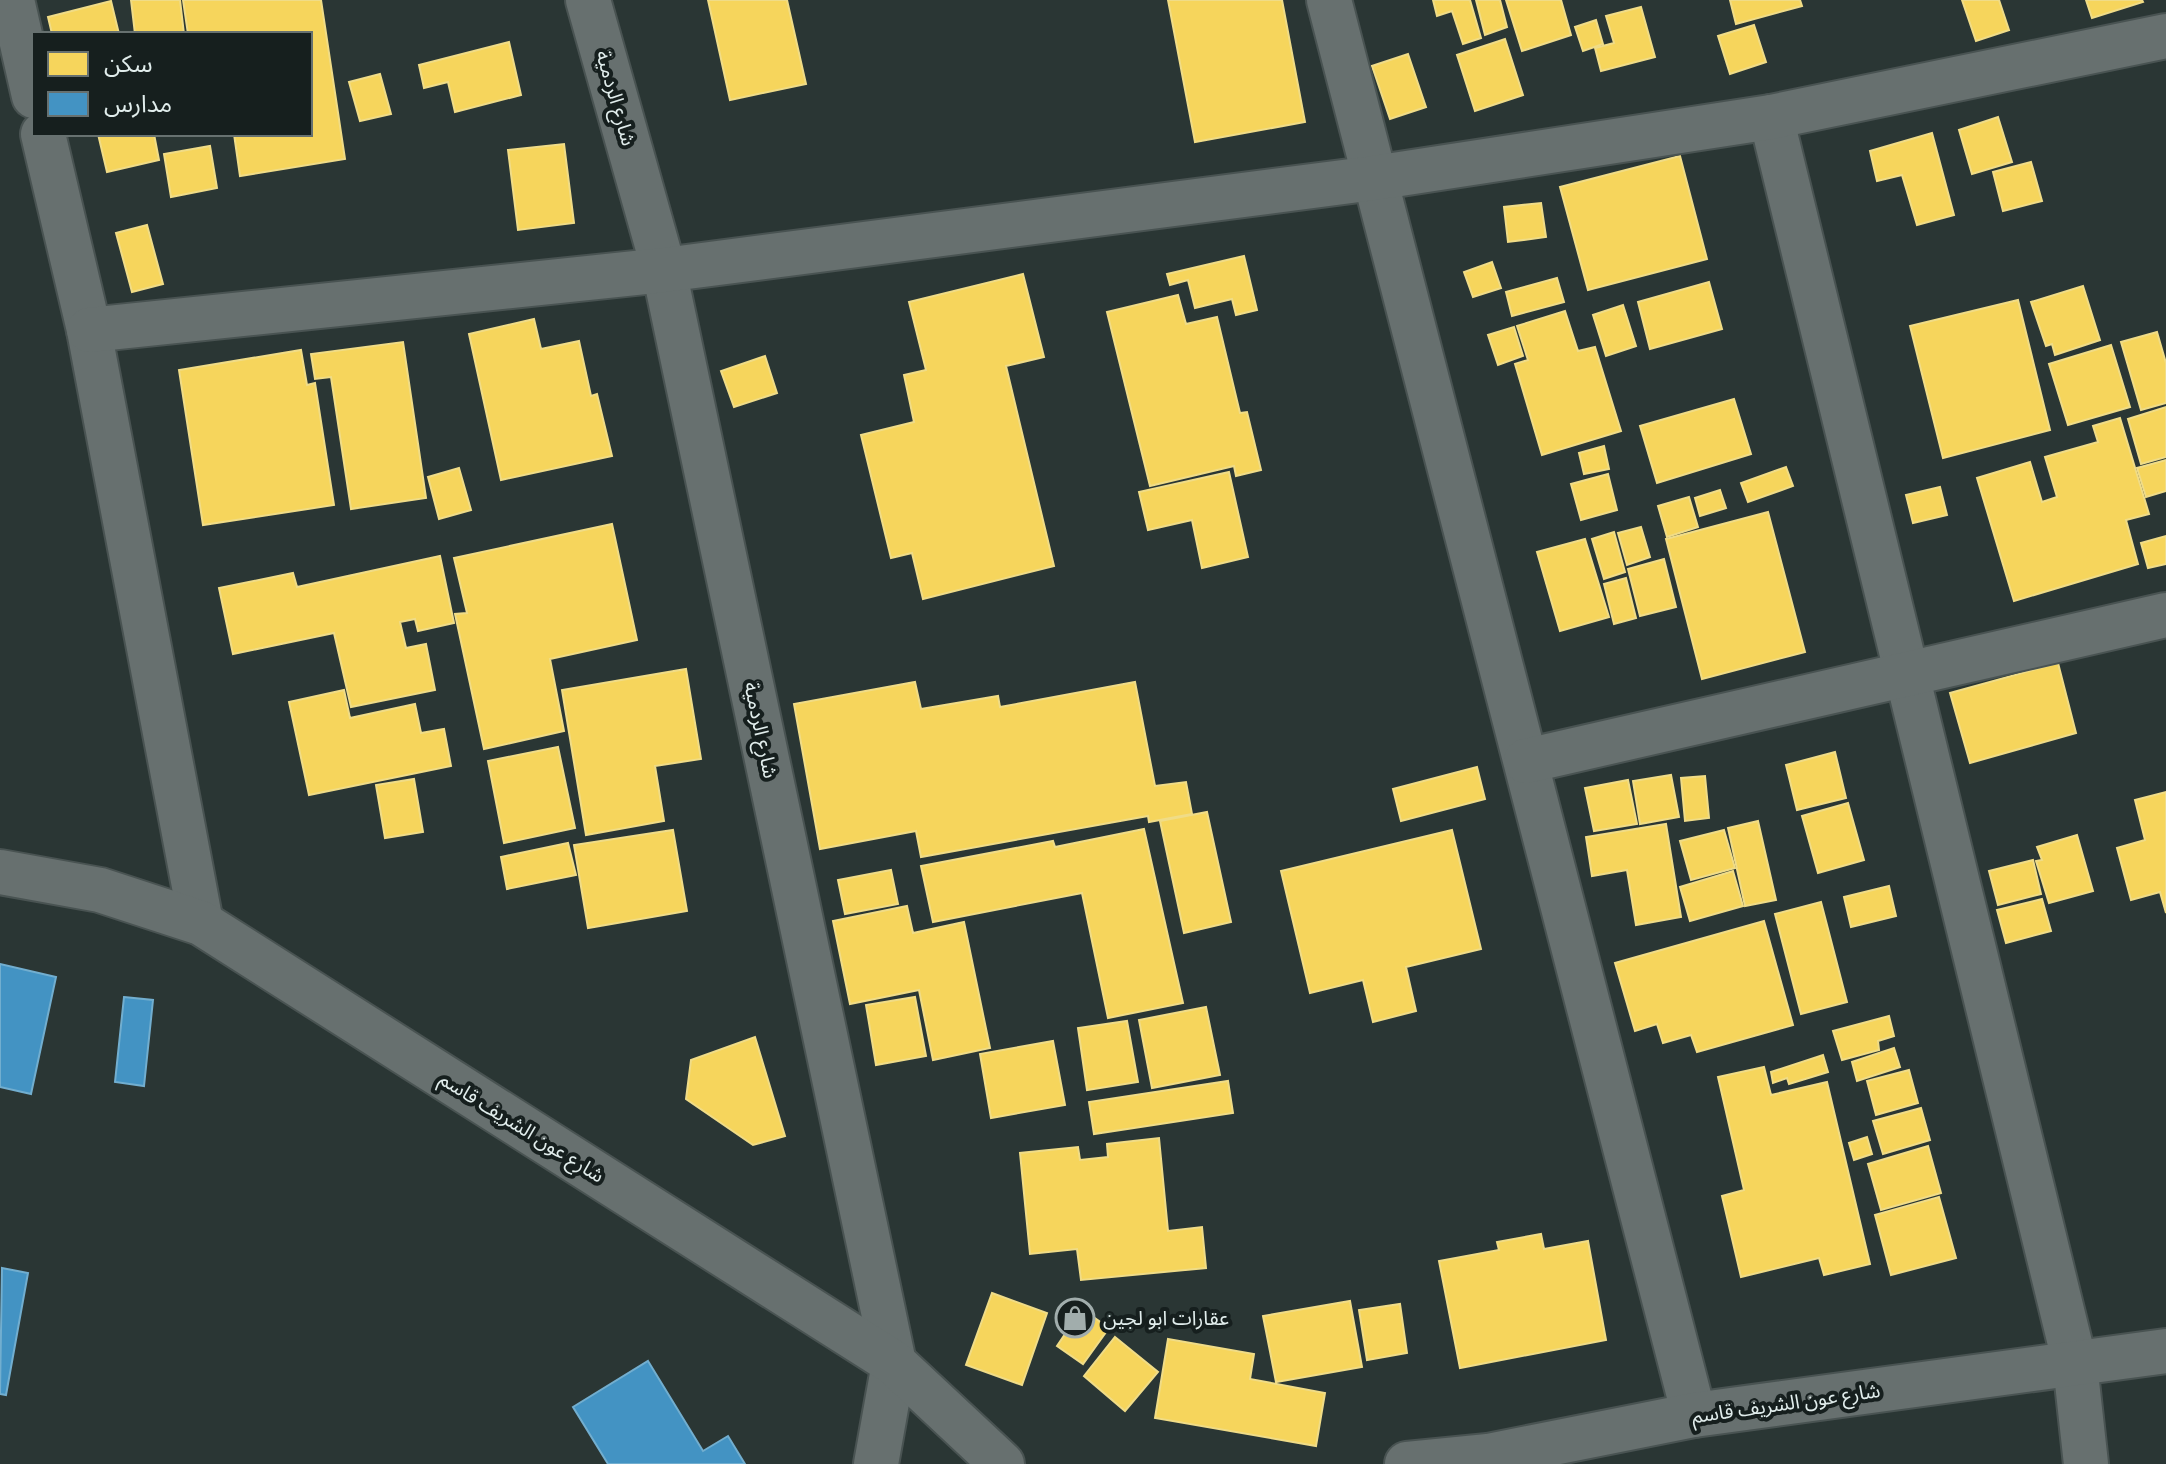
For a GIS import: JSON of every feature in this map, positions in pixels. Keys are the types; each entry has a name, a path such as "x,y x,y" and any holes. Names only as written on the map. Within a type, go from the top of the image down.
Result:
{"street":[{"path":"12,0 32,87"},
{"name":"شارع الردمية","path":"588,0 664,270 894,1363 876,1464"},
{"path":"1329,0 1694,1415"},
{"path":"89,330 664,270 1374,178 1771,117 2166,36"},
{"path":"1771,117 2075,1364 2086,1464"},
{"path":"43,136 89,330 201,923"},
{"path":"1526,761 2166,615"},
{"name":"شارع عون الشريف قاسم","path":"0,872 100,890 201,923 894,1363 1002,1464"},
{"name":"شارع عون الشريف قاسم","path":"1407,1464 1488,1460 1694,1415 2166,1351"}],"building: سكن":[{"path":"131,0 180,0 184,32 135,32"},
{"path":"183,0 321,0 345,159 240,176 234,136 312,136 312,32 188,32"},
{"path":"708,0 787,0 806,84 730,100"},
{"path":"1168,0 1282,0 1305,122 1195,142"},
{"path":"1433,0 1470,0 1481,38 1463,44 1452,11 1437,16"},
{"path":"1476,0 1500,0 1507,27 1485,35"},
{"path":"1506,0 1561,0 1571,35 1522,51"},
{"path":"1730,0 1800,0 1802,6 1736,24"},
{"path":"1962,0 1999,0 2009,30 1976,41"},
{"path":"2086,0 2142,0 2143,2 2092,18"},
{"path":"111,1 119,32 52,32 48,17"},
{"path":"1641,7 1655,57 1601,71 1595,48 1614,43 1606,16"},
{"path":"1596,20 1603,44 1583,51 1575,27"},
{"path":"1754,25 1766,62 1730,74 1718,36"},
{"path":"1505,39 1523,95 1475,111 1457,55"},
{"path":"509,42 521,95 455,112 448,82 424,88 419,65"},
{"path":"1408,54 1426,107 1390,119 1372,66"},
{"path":"380,74 391,114 360,121 349,82"},
{"path":"1998,117 2012,162 1972,174 1959,130"},
{"path":"1932,133 1954,215 1917,225 1902,175 1877,181 1870,151"},
{"path":"98,136 154,136 159,160 107,172"},
{"path":"564,144 574,223 518,230 508,150"},
{"path":"210,146 217,188 171,197 164,154"},
{"path":"1680,156 1707,259 1588,290 1560,187"},
{"path":"2031,162 2042,201 2003,211 1993,172"},
{"path":"1541,203 1546,237 1508,242 1504,207"},
{"path":"147,225 163,284 132,292 116,233"},
{"path":"1244,256 1257,310 1236,315 1232,299 1195,308 1188,280 1170,285 1167,274"},
{"path":"1492,262 1501,288 1473,297 1464,272"},
{"path":"1023,274 1044,357 1006,366 1054,566 923,599 912,553 891,558 861,435 914,422 904,375 926,370 909,302"},
{"path":"1557,278 1564,302 1512,316 1506,292"},
{"path":"1709,282 1722,329 1650,349 1638,302"},
{"path":"2083,286 2100,340 2055,355 2052,344 2046,346 2031,302"},
{"path":"1178,295 1186,324 1217,317 1240,413 1247,412 1261,470 1236,476 1234,466 1150,486 1107,312"},
{"path":"2018,300 2050,430 1943,458 1910,326"},
{"path":"1623,305 1636,346 1606,356 1593,315"},
{"path":"1565,311 1578,351 1595,347 1621,431 1542,455 1515,364 1528,360 1517,326"},
{"path":"534,319 541,349 579,341 591,396 597,394 612,456 501,480 469,334"},
{"path":"1514,327 1523,356 1498,365 1488,335"},
{"path":"2157,332 2166,363 2166,403 2141,410 2121,342"},
{"path":"403,342 426,498 351,509 331,377 315,379 311,354"},
{"path":"2111,345 2130,407 2068,425 2049,364"},
{"path":"301,350 307,385 315,383 334,505 203,525 179,370"},
{"path":"765,356 777,393 734,407 721,371"},
{"path":"1734,399 1751,454 1657,483 1640,426"},
{"path":"2166,407 2166,457 2141,464 2128,419"},
{"path":"2120,418 2149,514 2126,520 2138,564 2014,601 1977,478 2030,462 2042,502 2057,497 2045,457 2098,442 2093,426"},
{"path":"1604,446 1609,469 1584,474 1579,453"},
{"path":"2166,460 2166,491 2146,497 2137,468"},
{"path":"1786,467 1793,486 1748,502 1741,483"},
{"path":"459,468 471,510 439,519 428,477"},
{"path":"1229,472 1248,557 1202,568 1192,520 1148,530 1139,492"},
{"path":"1608,474 1617,510 1581,520 1571,484"},
{"path":"1940,487 1947,515 1913,523 1906,495"},
{"path":"1720,490 1726,508 1700,516 1695,498"},
{"path":"1689,497 1698,527 1667,537 1658,506"},
{"path":"1768,512 1805,652 1702,679 1666,539"},
{"path":"612,524 637,640 550,659 564,731 484,749 455,614 467,613 454,558"},
{"path":"1641,527 1650,557 1627,565 1618,533"},
{"path":"1614,532 1625,572 1604,579 1592,539"},
{"path":"2166,536 2166,564 2148,568 2141,543"},
{"path":"1585,539 1609,617 1560,631 1537,552"},
{"path":"440,556 454,623 418,631 415,619 400,622 406,648 426,644 435,690 351,707 334,633 233,654 219,588 293,573 297,587"},
{"path":"1664,559 1676,607 1640,616 1628,569"},
{"path":"1626,578 1636,618 1614,624 1604,584"},
{"path":"2058,663 2076,733 1970,763 1950,693"},
{"path":"686,669 701,759 655,766 664,821 586,835 562,690"},
{"path":"915,682 921,709 998,696 1000,707 1135,682 1155,786 1186,782 1192,814 1149,822 1148,816 921,857 916,831 820,849 794,704"},
{"path":"344,690 350,718 415,704 421,733 444,729 451,766 309,795 289,702"},
{"path":"558,747 575,828 504,843 488,761"},
{"path":"1835,752 1846,798 1797,810 1786,765"},
{"path":"1477,767 1485,799 1401,821 1393,789"},
{"path":"1671,775 1679,817 1640,824 1633,781"},
{"path":"1705,776 1709,818 1685,821 1681,778"},
{"path":"414,779 423,832 385,838 376,785"},
{"path":"1628,780 1637,824 1594,831 1585,788"},
{"path":"2166,792 2166,913 2160,892 2131,900 2117,848 2145,840 2135,800"},
{"path":"1848,803 1864,860 1818,873 1802,816"},
{"path":"1207,812 1231,922 1184,933 1160,821"},
{"path":"1758,821 1776,900 1745,906 1728,828"},
{"path":"1666,824 1681,917 1636,925 1627,870 1592,876 1586,837"},
{"path":"1144,829 1183,1003 1108,1018 1082,893 933,922 921,866 1053,841 1055,847"},
{"path":"673,830 687,911 588,928 574,845"},
{"path":"1452,830 1481,949 1406,967 1416,1011 1373,1022 1363,980 1310,993 1281,871"},
{"path":"1724,830 1735,868 1691,880 1680,841"},
{"path":"2077,835 2093,891 2049,903 2036,861 2042,860 2037,847"},
{"path":"568,843 576,875 507,889 501,857"},
{"path":"2033,860 2041,894 1998,905 1989,871"},
{"path":"891,870 898,904 845,914 838,880"},
{"path":"1733,871 1743,906 1690,921 1680,887"},
{"path":"1889,886 1896,916 1851,927 1844,897"},
{"path":"2042,899 2051,931 2006,943 1997,910"},
{"path":"1821,902 1847,1002 1801,1014 1775,914"},
{"path":"907,906 913,933 964,922 990,1048 933,1060 919,990 850,1004 833,921"},
{"path":"1764,921 1793,1025 1697,1052 1691,1035 1663,1043 1657,1024 1635,1031 1615,963"},
{"path":"915,997 926,1056 876,1065 866,1005"},
{"path":"1206,1007 1220,1075 1152,1088 1139,1020"},
{"path":"1889,1016 1894,1036 1878,1041 1879,1050 1842,1060 1833,1031"},
{"path":"1127,1021 1138,1082 1087,1090 1078,1028"},
{"path":"755,1037 785,1136 753,1145 686,1099 691,1060"},
{"path":"1053,1041 1065,1105 991,1118 980,1054"},
{"path":"1894,1048 1900,1067 1857,1081 1852,1062"},
{"path":"1823,1055 1828,1072 1789,1084 1787,1078 1773,1083 1771,1072"},
{"path":"1764,1067 1771,1095 1827,1082 1870,1264 1824,1275 1819,1258 1741,1277 1722,1196 1744,1190 1718,1077"},
{"path":"1909,1070 1918,1103 1876,1115 1867,1081"},
{"path":"1228,1081 1233,1113 1094,1134 1089,1102"},
{"path":"1921,1108 1930,1140 1883,1154 1873,1121"},
{"path":"1867,1137 1872,1154 1854,1160 1849,1143"},
{"path":"1159,1138 1168,1231 1202,1227 1206,1268 1081,1280 1077,1249 1030,1254 1020,1153 1078,1147 1080,1160 1108,1157 1107,1144"},
{"path":"1928,1146 1941,1193 1881,1210 1868,1164"},
{"path":"1939,1197 1956,1258 1891,1275 1875,1215"},
{"path":"1541,1234 1544,1249 1588,1241 1606,1340 1460,1368 1439,1261 1499,1250 1497,1242"},
{"path":"992,1293 1047,1313 1022,1385 966,1365"},
{"path":"1350,1301 1362,1367 1276,1382 1263,1316"},
{"path":"1400,1304 1407,1353 1367,1360 1359,1310"},
{"path":"1082,1309 1109,1328 1083,1364 1057,1346"},
{"path":"1115,1337 1158,1372 1125,1411 1084,1376"},
{"path":"1168,1339 1254,1354 1250,1379 1325,1393 1316,1446 1155,1418"}],"building: مدارس":[{"path":"0,964 56,977 31,1094 0,1087"},
{"path":"124,997 153,1000 144,1086 115,1082"},
{"path":"2,1268 28,1273 6,1395 0,1394"},
{"path":"648,1361 703,1451 728,1436 745,1464 608,1464 573,1407"}],"place":[{"name":"عقارات ابو لجين","path":"1075,1318"}]}
